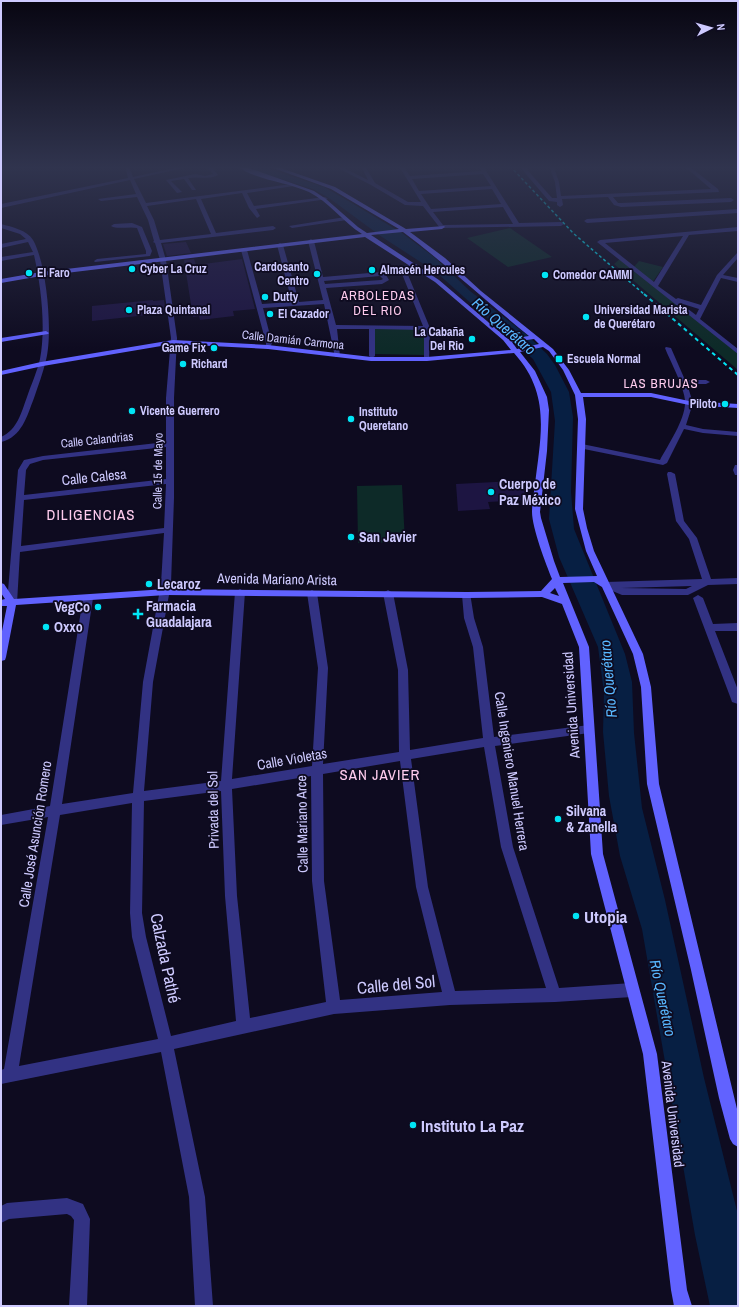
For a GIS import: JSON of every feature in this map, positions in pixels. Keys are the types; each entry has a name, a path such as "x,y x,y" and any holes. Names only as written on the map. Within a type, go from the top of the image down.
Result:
{"main road":[{"name":"Avenida Universidad","path":"356,227 438,280 517,349 535,377 543,397 545,410 544,436 536,512 549,561 584,647 597,854 650,1054 683,1306"},
{"path":"396,227 443,259 540,344 566,370 579,395 582,420 579,508 583,528 598,580 638,654 646,687 653,784 698,970 726,1098 738,1139"},
{"path":"1,281 41,274 375,233 442,227"},
{"path":"1,340 46,332"},
{"name":"Calle Damián Carmona","path":"1,373 41,363 174,340 268,345 371,360 427,358 517,349 540,344"},
{"path":"517,349 540,344"},
{"name":"Calle Damián Carmona","path":"337,354 427,358"},
{"path":"579,395 651,395 689,403 738,406"},
{"path":"543,594 551,588 552,584 557,580 568,583 598,580"},
{"path":"563,597 568,583"},
{"path":"1,586 12,603 10,619 1,657"},
{"name":"Avenida Mariano Arista","path":"1,604 166,592 388,593 467,595 543,594 555,599 563,597"}],"street":[{"path":"1,440 8,436 21,424 41,363 46,332 41,274 36,253 30,240 22,233 3,227"},
{"path":"97,261 148,255 149,251 139,227"},
{"name":"Calle 15 de Mayo","path":"153,227 156,242 163,260 174,340 166,592"},
{"path":"211,227 214,234"},
{"path":"156,242 273,228"},
{"path":"737,350 600,242 632,240 738,228"},
{"path":"142,233 154,232"},
{"path":"655,286 687,234"},
{"path":"1,246 30,240"},
{"path":"627,244 632,240"},
{"path":"311,241 322,283 324,302 333,327 337,354"},
{"path":"280,245 296,304"},
{"path":"616,254 621,249"},
{"path":"244,250 268,345"},
{"path":"1,259 36,253"},
{"path":"697,319 719,276 738,254"},
{"path":"415,265 408,266 403,269 427,328 427,358"},
{"path":"381,274 386,280 382,282 336,285 322,283 334,278 381,274"},
{"path":"719,276 738,280"},
{"path":"334,278 336,285"},
{"path":"670,298 703,308"},
{"path":"259,306 324,302"},
{"path":"333,327 427,328"},
{"path":"372,327 372,356"},
{"path":"582,446 663,463 681,426 689,403 668,348"},
{"path":"682,382 706,382"},
{"path":"681,426 703,431 738,434"},
{"name":"Calle Calandrias","path":"20,498 22,470 27,462 48,458 170,444"},
{"path":"738,467 738,473"},
{"path":"671,474 680,521 693,538 707,581"},
{"name":"Calle Calesa","path":"20,498 170,481"},
{"path":"12,603 20,498"},
{"path":"17,549 168,530"},
{"path":"598,580 622,592 688,592 707,581 738,581"},
{"name":"Calzada Pathé","path":"166,592 148,682 138,797 136,913 139,937 166,1044 197,1197 204,1306"},
{"name":"Privada del Sol","path":"240,592 226,785 231,896 244,1027"},
{"name":"Calle Mariano Arce","path":"312,593 323,668 317,769 318,881 334,1007"},
{"path":"388,593 403,670 405,756 422,887 450,998"},
{"name":"Calle Ingeniero Manuel Herrera","path":"467,595 469,618 478,647 489,742 507,847 555,995"},
{"name":"Calle José Asunción Romero","path":"6,1076 55,810 88,598"},
{"path":"698,598 736,699 738,700"},
{"path":"710,628 738,627"},
{"name":"Calle Violetas","path":"1,820 55,810 226,785 489,742 589,729"},
{"name":"Calle del Sol","path":"6,1076 166,1044 334,1007 450,998 555,995 632,990"},
{"path":"1,1215 7,1211 68,1206 77,1210 82,1219 78,1306"}],"green space":[{"path":"510,228 552,257 508,267 467,238"},
{"path":"621,258 633,268 639,261 663,267 652,283 738,352 738,370 614,264"},
{"path":"375,329 424,329 424,355 375,354"},
{"path":"402,485 405,542 358,543 357,486"}],"water":[{"name":"Río Querétaro","path":"368,227 392,227 434,257 470,291 527,335 547,354 555,365 569,392 573,417 571,492 574,529 625,654 632,682 634,733 642,808 665,900 704,1078 738,1215 738,1306 710,1306 695,1235 642,929 620,856 609,796 603,732 604,693 598,647 559,557 549,519 555,421 551,392 533,359 436,272"}],"building":[{"path":"186,242 191,253 167,256 163,244"},
{"path":"194,259 196,265 242,259 255,309 233,311 234,316 200,320 199,316 193,317 184,260"},
{"name":"Plaza Quintanal","path":"164,300 166,313 92,321 92,306"},
{"name":"Cuerpo de Paz México","path":"526,481 526,500 488,502 490,509 458,511 456,484"}],"railway":[{"path":"567,227 645,295"},
{"path":"644,294 738,375"}],"place":[{"name":"Cyber La Cruz","path":"132,269"},
{"name":"Almacén Hercules","path":"372,270"},
{"name":"El Faro","path":"29,273"},
{"name":"Cardosanto Centro","path":"317,274"},
{"name":"Comedor CAMMI","path":"545,275"},
{"name":"Dutty","path":"265,297"},
{"name":"Plaza Quintanal","path":"129,310"},
{"name":"El Cazador","path":"270,314"},
{"name":"Universidad Marista de Querétaro","path":"586,317"},
{"name":"La Cabaña Del Rio","path":"472,339"},
{"name":"Game Fix","path":"214,348"},
{"name":"Escuela Normal","path":"559,359"},
{"name":"Richard","path":"183,364"},
{"name":"Piloto","path":"725,404"},
{"name":"Vicente Guerrero","path":"132,411"},
{"name":"Instituto Queretano","path":"351,419"},
{"name":"Cuerpo de Paz México","path":"491,492"},
{"name":"San Javier","path":"351,537"},
{"name":"Lecaroz","path":"149,584"},
{"name":"VegCo","path":"98,607"},
{"name":"Farmacia Guadalajara","path":"138,614"},
{"name":"Oxxo","path":"46,627"},
{"name":"Silvana & Zanella","path":"558,819"},
{"name":"Utopia","path":"576,916"},
{"name":"Instituto La Paz","path":"413,1125"}],"district":[{"name":"ARBOLEDAS DEL RIO","path":"378,302"},
{"name":"LAS BRUJAS","path":"661,383"},
{"name":"DILIGENCIAS","path":"91,514"},
{"name":"SAN JAVIER","path":"380,774"}]}
